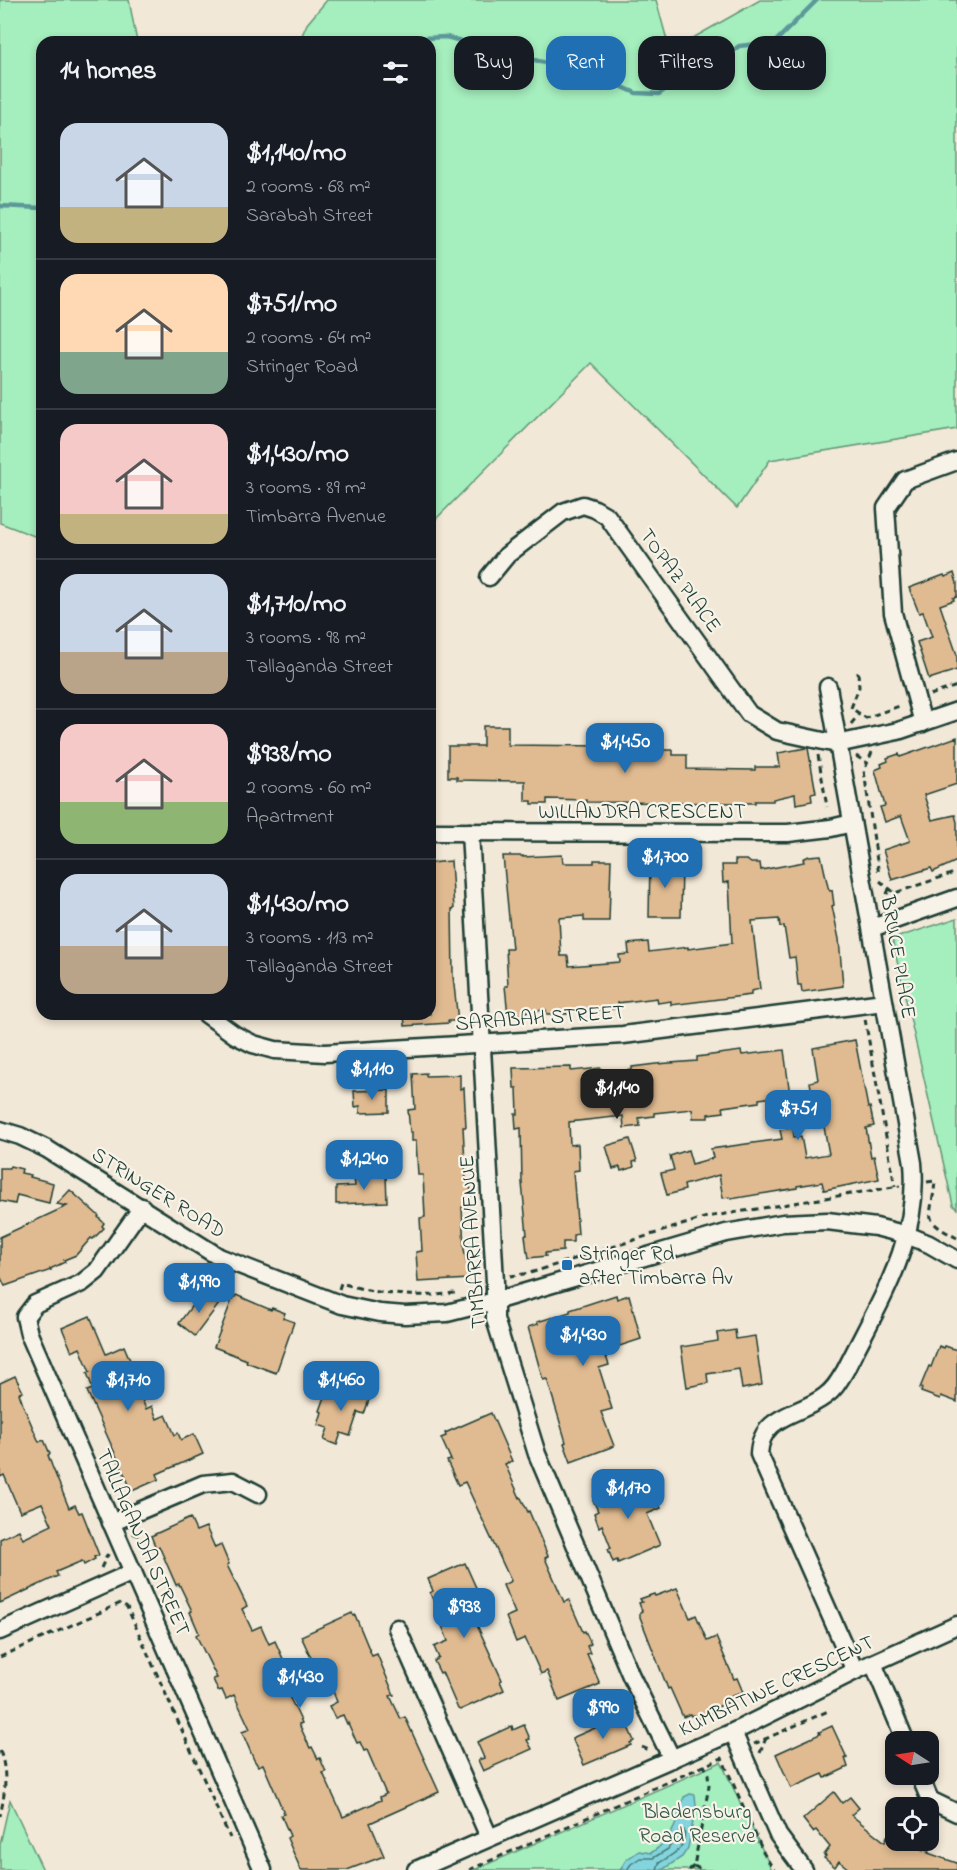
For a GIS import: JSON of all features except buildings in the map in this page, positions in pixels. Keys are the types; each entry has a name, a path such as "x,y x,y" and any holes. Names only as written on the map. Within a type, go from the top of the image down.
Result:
{"street":[{"path":"922,723 893,613 886,508 904,480 957,461"},
{"name":"TOPAZ PLACE","path":"489,577 507,555 563,512 583,505 595,509 608,516 749,714 777,730 837,744"},
{"name":"BRUCE PLACE","path":"828,687 914,1173 914,1198 901,1258 835,1388 823,1398 772,1423 764,1433 759,1454 855,1671"},
{"path":"837,744 898,732 957,711"},
{"name":"WILLANDRA CRESCENT","path":"436,832 788,833 852,823"},
{"name":"TIMBARRA AVENUE","path":"470,832 483,1043 495,1319 537,1454 631,1676 672,1759"},
{"path":"872,928 957,898"},
{"name":"SARABAH STREET","path":"214,1020 235,1035 253,1044 275,1050 325,1053 623,1035 884,1002"},
{"name":"STRINGER ROAD","path":"0,1130 20,1136 47,1149 219,1257 296,1288 362,1310 405,1315 436,1314 495,1301 726,1233 755,1227 827,1221 876,1227 907,1235 957,1260"},
{"name":"TALLAGANDA STREET","path":"142,1207 97,1271 82,1282 35,1304 25,1317 29,1334 263,1870"},
{"path":"111,1523 203,1484 233,1481 258,1494"},
{"path":"0,1630 133,1572"},
{"name":"KUMBATINE CRESCENT","path":"416,1870 698,1748 855,1671 957,1625"},
{"path":"397,1628 489,1837"},
{"path":"873,1663 901,1731"},
{"path":"733,1732 778,1835 804,1870"},
{"path":"924,1785 930,1800 957,1814"}],"path":[{"path":"858,672 859,687 851,708 866,718 957,686"},
{"path":"817,752 827,807"},
{"path":"873,752 864,771 880,882 895,893 957,872"},
{"path":"865,1017 895,1187"},
{"path":"0,1658 121,1603 128,1607 235,1848"},
{"path":"469,1870 828,1711"},
{"path":"689,1870 694,1866 709,1786 708,1774 698,1748"},
{"path":"0,1751 6,1781 0,1816"},
{"path":"722,1758 774,1870"},
{"path":"694,1866 702,1870"},
{"path":"752,1870 757,1870"}],"green space":[{"path":"0,0 129,0 136,36 36,36 36,537 0,523"},
{"path":"327,0 656,0 666,36 638,36 638,90 735,90 735,36 696,36 760,0 957,0 957,429 770,460 737,508 591,363 436,519 436,36 302,36 307,24"},
{"path":"957,918 957,1209 953,1205 892,939"},
{"name":"Bladensburg Road Reserve","path":"721,1762 772,1870 474,1870"},
{"path":"10,1800 43,1870 0,1870 0,1844"}],"water":[{"path":"690,1794 695,1795 696,1806 688,1848 682,1857 662,1870 620,1870 626,1860 639,1851 651,1853 665,1841 677,1822 684,1797"}],"waterway":[{"path":"436,37 446,37 577,71 609,81 636,93 659,94 682,77 707,71 739,46 775,42 817,0"},
{"path":"0,206 36,208"}],"place":[{"name":"Stringer Rd after Timbarra Av","path":"567,1265"}]}
